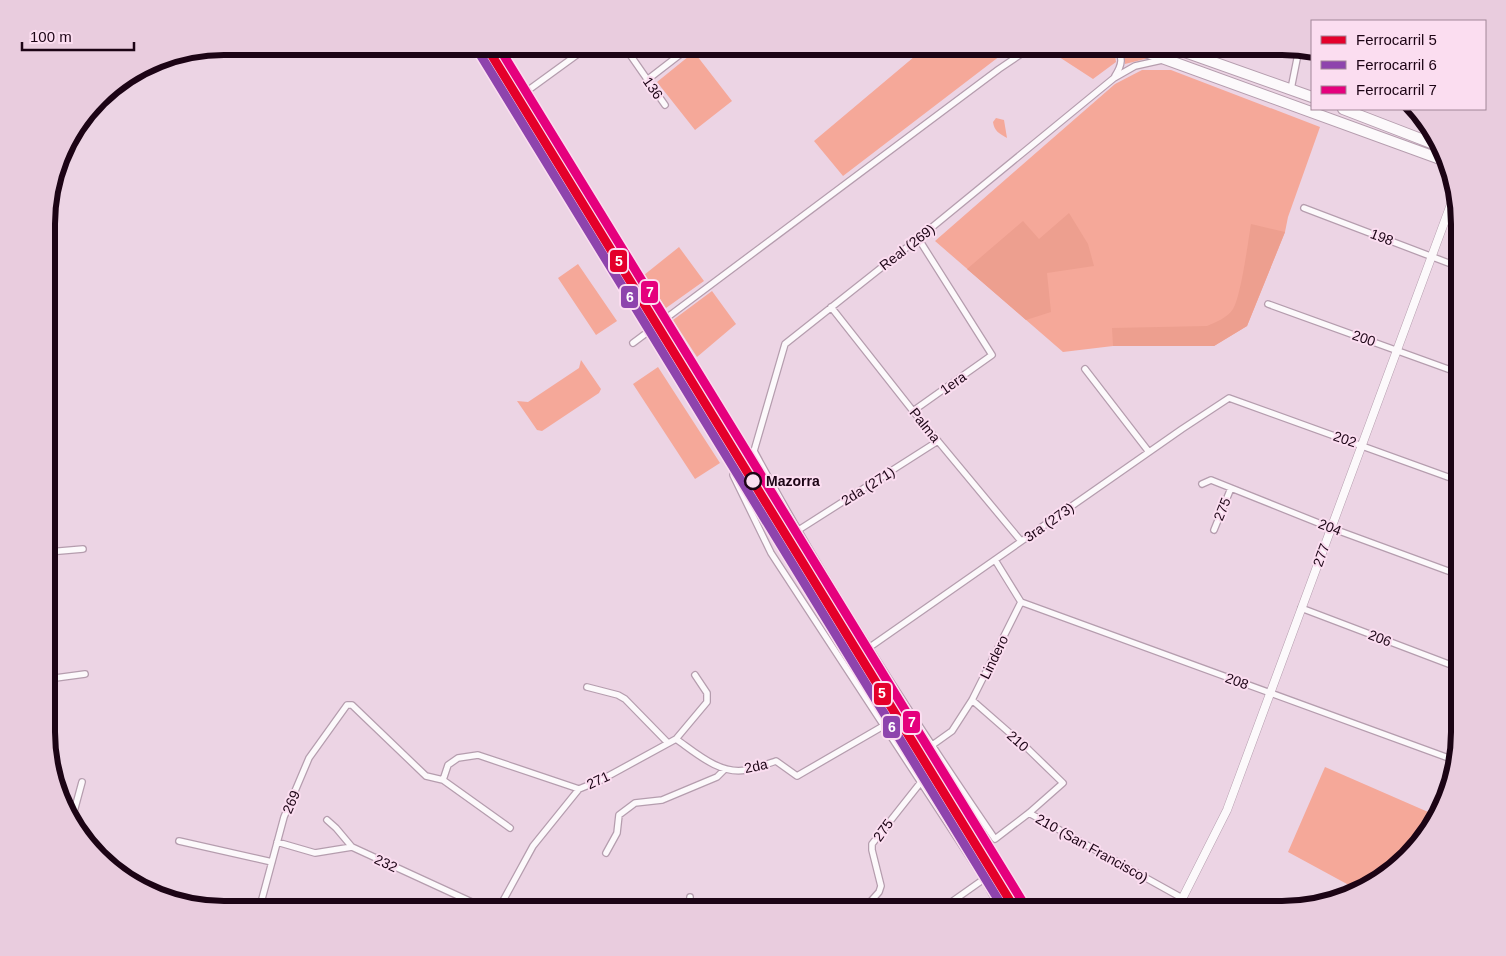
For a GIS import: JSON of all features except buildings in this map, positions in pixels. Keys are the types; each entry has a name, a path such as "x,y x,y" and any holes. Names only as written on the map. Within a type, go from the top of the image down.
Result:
{"highway":[{"path":"1154,55 1437,158"},
{"path":"1193,55 1311,97"},
{"path":"1346,110 1430,142"}],"street":[{"path":"499,55 523,94 577,55"},
{"name":"136","path":"630,55 665,104"},
{"path":"648,80 680,55"},
{"path":"633,343 1018,55"},
{"path":"1114,78 1121,64 1120,55"},
{"path":"1291,90 1298,56"},
{"name":"Real (269)","path":"754,451 785,344 1125,70 1157,60 1174,62"},
{"name":"277","path":"1181,901 1226,810 1450,207"},
{"name":"198","path":"1304,208 1451,264"},
{"name":"1era","path":"913,411 992,356 918,238"},
{"name":"200","path":"1268,304 1451,370"},
{"name":"Palma","path":"831,307 938,442 1021,541"},
{"path":"1085,369 1149,452"},
{"name":"202","path":"1229,398 1451,478"},
{"name":"3ra (273)","path":"870,647 1229,398"},
{"name":"2da (271)","path":"797,531 938,442"},
{"path":"996,901 984,879 771,553 734,475 740,460 754,451 797,531 931,746 995,839 1029,813"},
{"name":"204","path":"1202,484 1211,480 1331,528 1451,572"},
{"name":"275","path":"1214,530 1231,488"},
{"path":"55,551 83,549"},
{"path":"995,560 1020,602"},
{"name":"208","path":"1020,602 1449,758"},
{"name":"Lindero","path":"931,746 952,730 972,700 1020,602"},
{"name":"206","path":"1302,608 1451,665"},
{"path":"55,677 86,674"},
{"name":"271","path":"503,901 534,846 579,788 601,780 676,739 707,702 707,693 695,675"},
{"path":"587,687 618,695 668,743"},
{"name":"210","path":"972,700 1028,749 1063,783 1029,813"},
{"name":"269","path":"261,901 284,817 309,758 347,704 352,705 426,776 443,780"},
{"name":"2da","path":"676,739 704,759 725,768 745,770 776,761 797,776 884,725"},
{"path":"510,828 443,780 448,765 458,758 478,755 579,788"},
{"path":"606,853 616,833 619,815 636,803 662,800 717,777 725,768"},
{"path":"74,811 82,782"},
{"name":"275","path":"871,901 879,892 881,886 872,844 921,782"},
{"name":"210 (San Francisco)","path":"1029,813 1182,898"},
{"path":"327,820 352,847"},
{"path":"179,841 272,862"},
{"path":"277,842 316,853 352,847"},
{"name":"232","path":"352,847 470,901"},
{"path":"954,901 984,879"},
{"path":"690,896 690,901"}],"shaded area":[{"path":"690,55 696,55 732,101 695,130 657,82"},
{"path":"916,55 1001,55 843,176 814,141"},
{"path":"1056,55 1115,55 1116,62 1093,79"},
{"path":"1124,55 1142,55 1149,58 1125,64"},
{"path":"1142,70 1171,70 1320,127 1288,217 1285,232 1247,326 1214,346 1113,346 1063,352 935,241 1115,84"},
{"path":"996,118 1004,120 1007,138 996,130 993,122"},
{"path":"1069,213 1088,244 1094,266 1047,273 1051,312 1026,320 967,269 1023,221 1039,239"},
{"path":"1251,224 1285,232 1247,326 1214,346 1113,346 1112,328 1207,326 1228,315 1233,309 1239,293"},
{"path":"679,247 704,281 666,308 644,275"},
{"path":"578,264 617,321 596,335 558,278"},
{"path":"712,291 736,324 697,357 673,320"},
{"path":"581,360 601,389 599,393 542,431 537,430 517,401 528,402 579,368"},
{"path":"658,367 720,463 695,479 633,384"},
{"path":"1325,767 1430,813 1409,843 1393,859 1385,866 1351,886 1288,852"}],"railway":[{"path":"949,802 981,841 1022,901"}],"rail line":[{"name":"6","path":"480,55 999,901"},
{"name":"5","path":"492,55 1010,901"},
{"name":"7","path":"504,55 1022,901"}],"place":[{"name":"Mazorra","path":"753,481"}]}
